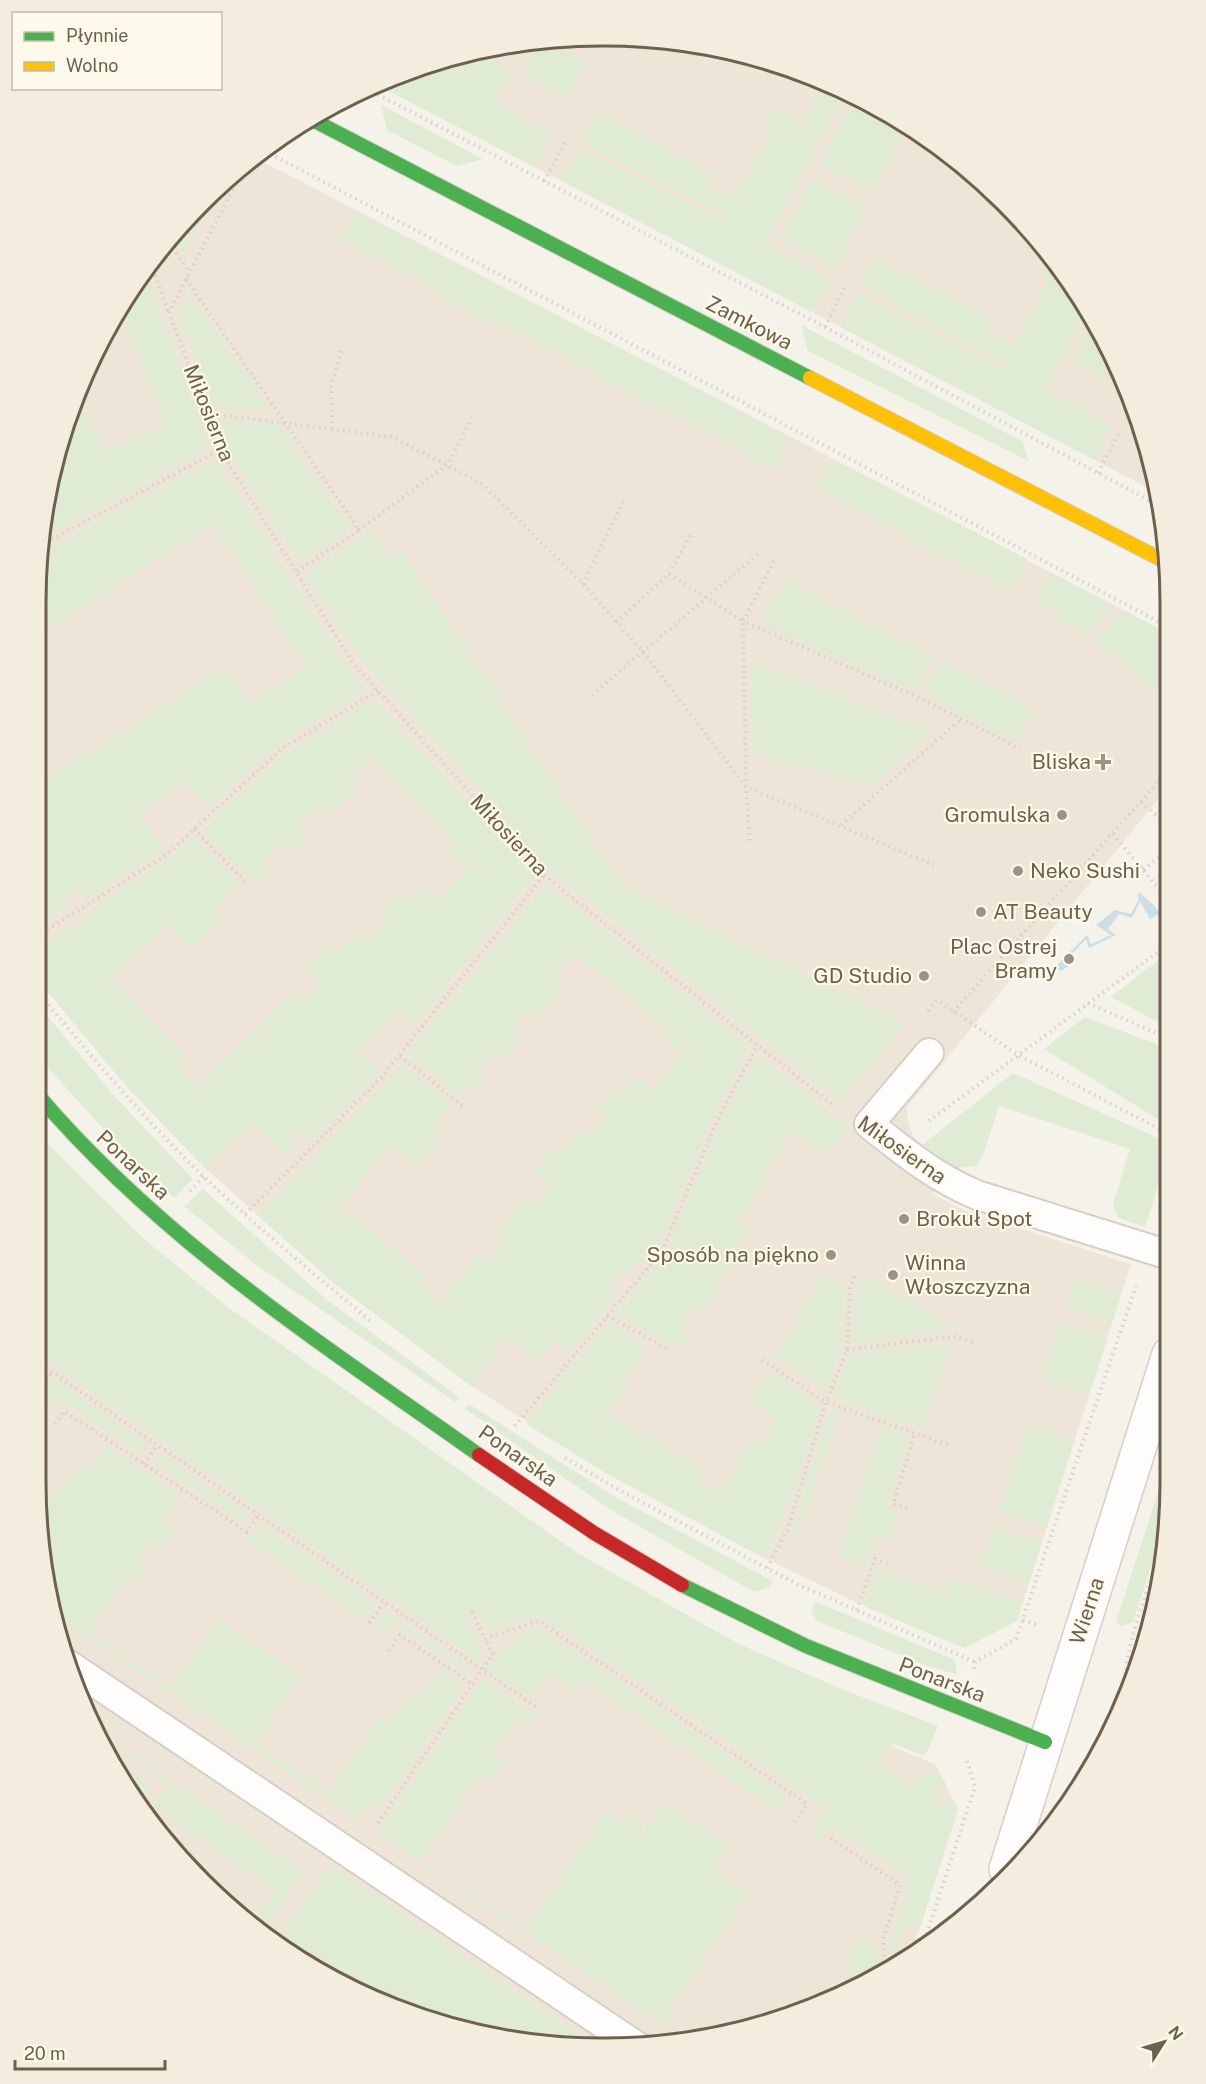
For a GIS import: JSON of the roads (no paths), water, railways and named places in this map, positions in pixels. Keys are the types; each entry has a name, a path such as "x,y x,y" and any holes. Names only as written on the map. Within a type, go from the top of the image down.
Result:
{"street":[{"name":"Zamkowa","path":"320,124 1157,557"},
{"name":"Ponarska","path":"46,1105 70,1133 138,1201 210,1260 335,1353 558,1509 666,1576 774,1633 1046,1742"},
{"name":"Wierna","path":"1008,1863 1160,1382"}],"lane":[{"name":"Miłosierna","path":"929,1053 869,1124 934,1175 976,1196 1159,1252"},
{"path":"81,1673 623,2037"}],"place":[{"name":"Bliska","path":"1103,762"},
{"name":"Gromulska","path":"1062,815"},
{"name":"Neko Sushi","path":"1018,871"},
{"name":"AT Beauty","path":"981,912"},
{"name":"Plac Ostrej Bramy","path":"1069,959"},
{"name":"GD Studio","path":"924,976"},
{"name":"Brokuł Spot","path":"904,1219"},
{"name":"Sposób na piękno","path":"831,1255"},
{"name":"Winna Włoszczyzna","path":"893,1275"}]}
